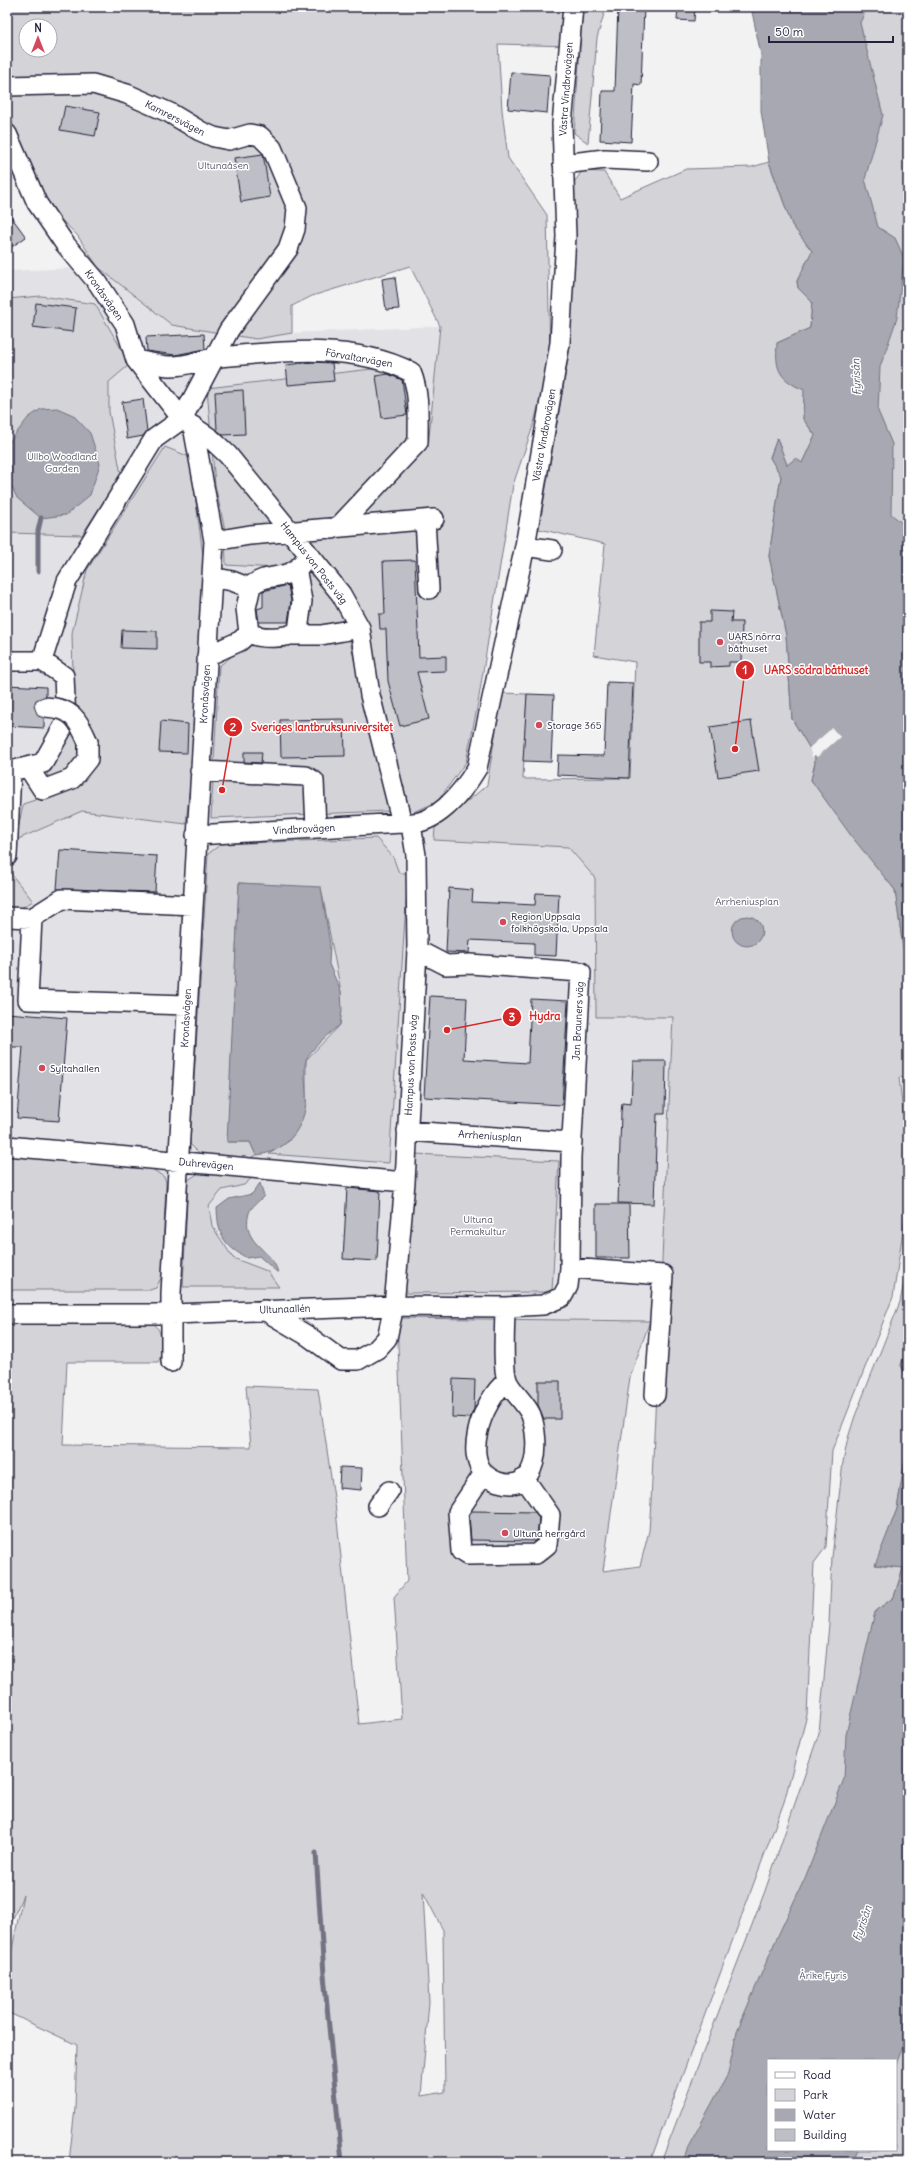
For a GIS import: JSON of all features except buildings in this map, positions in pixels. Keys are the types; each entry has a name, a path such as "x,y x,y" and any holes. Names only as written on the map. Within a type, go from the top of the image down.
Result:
{"street":[{"name":"Västra Vindbrovägen","path":"406,824 430,816 451,804 477,768 525,546 560,343 566,236 562,124 573,7"},
{"name":"Kamrersvägen","path":"7,86 93,84 127,94 170,113 200,131 214,137 229,140 250,134 260,136 272,148 297,208 296,229 288,249 229,330 214,358 187,422"},
{"name":"Kronåsvägen","path":"7,134 37,203 65,244 98,283 125,324 136,360 187,422 214,540 171,1293 171,1362"},
{"path":"563,164 605,159 648,161"},
{"name":"Förvaltarvägen","path":"136,360 170,366 214,358 324,351 393,363 411,372 416,384 418,400 418,442 341,524 332,530"},
{"path":"42,661 67,581 154,439 187,422"},
{"name":"Hampus von Posts väg","path":"187,422 210,438 228,455 290,533 303,562 341,594 360,628 370,695 416,855 417,950 404,1182 394,1306 387,1338 377,1349 366,1356 350,1361 341,1360 330,1354 308,1336 264,1310"},
{"path":"214,540 250,535 332,530 430,519 429,589"},
{"path":"525,546 552,550"},
{"path":"249,633 246,608 250,588 258,580 287,575 303,562"},
{"path":"292,635 298,631 301,612 302,601 297,573 303,562"},
{"path":"212,577 232,581 250,588"},
{"path":"249,633 261,636 321,635 360,628"},
{"path":"207,656 240,641 249,633"},
{"path":"7,661 42,661 64,676 66,722 43,763 11,771 7,856"},
{"path":"28,767 43,790 72,779 88,759 88,742 78,721 60,708 45,707"},
{"path":"200,771 306,776 314,781 316,828"},
{"name":"Vindbrovägen","path":"196,835 406,824"},
{"path":"7,917 32,918 62,899 192,905"},
{"path":"32,918 28,1000 187,1004"},
{"name":"Jan Brauners väg","path":"417,950 446,965 470,964 581,972 572,1142"},
{"name":"Arrheniusplan","path":"407,1131 572,1142"},
{"path":"572,1142 570,1268 663,1275 654,1395"},
{"name":"Duhrevägen","path":"7,1146 404,1182"},
{"name":"Ultunaallén","path":"7,1314 172,1314 394,1306 505,1307 542,1305 562,1297 568,1286 570,1268"},
{"path":"505,1307 507,1381 530,1413 537,1436 534,1465 524,1478 516,1482 507,1483 498,1482 484,1473 476,1455 477,1432 480,1420 491,1399 507,1381"},
{"path":"484,1473 458,1512 460,1551 467,1555 536,1554 547,1545 550,1515 524,1478"}],"shaded area":[{"path":"98,267 172,325 256,339 292,333 440,326 428,450 438,779 434,840 568,847 595,878 596,1017 673,1017 663,1250 650,1321 7,1313 7,271"}],"green space":[{"name":"Ultunaåsen","path":"7,7 573,7 569,46 498,44 502,110 508,158 547,215 550,359 534,423 513,485 478,703 466,762 437,802 406,815 374,687 368,624 306,628 307,570 226,565 225,530 215,485 207,388 415,364 428,447 440,326 410,266 312,296 292,306 292,333 256,339 172,325 98,267 77,235 42,201 20,150 7,106"},
{"path":"583,7 606,7 597,38 588,143 574,133"},
{"path":"822,7 908,7 908,741"},
{"path":"769,162 792,225 812,251 797,281 798,288 812,302 810,328 777,343 792,384 805,390 803,419 815,435 802,463 787,465 777,439 770,457 781,476 769,556 786,635 792,719 815,757 811,780 895,890 903,948 908,956 908,1079 899,1077 908,1158 908,1198 893,1297 832,1451 826,1547 814,1563 807,1715 784,1802 650,2162 69,2162 75,2108 77,2045 7,2012 7,1974 23,1895 7,1933 7,1320 152,1322 159,1330 162,1340 162,1352 158,1362 67,1362 63,1445 251,1447 246,1386 318,1389 336,1511 359,1724 402,1719 394,1597 407,1581 397,1318 650,1321 630,1377 603,1571 640,1566 649,1531 651,1502 673,1017 596,1017 595,878 568,847 434,840 435,828 487,785 502,693 527,694 523,779 630,778 635,662 594,655 605,544 539,529 570,347 573,184 582,171 604,172 620,198 686,169 752,167","holes":["423,1892 443,1930 445,2092 421,2096 429,2002"]},
{"name":"Ullbo Woodland Garden","path":"41,296 95,304 129,365 109,382 109,412 121,474 82,535 7,533 7,299"},
{"path":"165,447 190,457 203,555 197,714 186,824 82,811 16,840 23,804 53,794 46,769 74,719 72,633 87,570"},
{"path":"349,637 389,811 211,818 219,666 248,644"},
{"path":"376,838 393,857 399,873 408,873 389,1163 269,1154 289,1141 306,1104 306,1060 340,1025 341,992 321,888 239,883 228,1142 250,1142 256,1155 248,1159 200,1154 190,1144 208,854 221,844"},
{"path":"7,869 33,901 7,916"},
{"path":"7,1022 14,1022 7,1091"},
{"path":"7,1154 151,1168 164,1177 166,1182 162,1276 156,1288 150,1290 7,1290"},
{"name":"Ultuna Permakultur","path":"415,1154 559,1161 552,1292 404,1293"},
{"path":"202,1171 254,1176 244,1185 222,1190 209,1206 212,1226 233,1258 267,1271 279,1287 183,1287 188,1180"},
{"name":"Årike Fyris","path":"908,1262 908,1344 901,1365 908,1381 908,1441 897,1509 876,1565 903,1568 894,1597 875,1612 908,1657 908,2162 661,2162 765,1891 819,1733 829,1624 832,1557 843,1462 848,1438 855,1416 900,1302"}],"water":[{"name":"Fyrisån","path":"751,7 867,7 860,23 883,115 865,179 878,227 895,238 904,258 897,318 880,367 878,411 892,444 891,514 908,528 908,956 903,948 895,890 852,837 811,780 815,757 792,719 786,635 769,556 781,476 770,458 777,438 787,465 796,458 802,463 815,435 803,419 804,390 789,382 784,377 780,372 777,360 777,343 810,328 812,302 798,288 797,281 812,251 792,225 769,162 761,111 761,55"},
{"path":"57,408 73,415 90,433 100,464 90,495 66,515 41,518 17,498 7,476 7,445 28,418 41,409"},
{"path":"239,883 321,887 330,945 329,964 341,992 342,1010 340,1025 316,1046 306,1060 306,1103 301,1123 290,1139 283,1145 275,1150 256,1155 250,1142 227,1142"},
{"path":"747,916 758,920 762,931 758,942 747,946 736,942 732,931 736,920"},
{"path":"260,1183 264,1196 253,1206 249,1213 247,1224 253,1240 271,1258 278,1273 259,1256 247,1258 227,1244 223,1238 219,1225 217,1208 229,1199 252,1194"},
{"path":"908,1344 908,1380 901,1365"},
{"name":"Årike Fyris","path":"908,1441 908,1976 906,1982 906,1995 909,2022 906,2038 897,2062 897,2059 767,2059 767,2151 858,2151 853,2162 683,2162 688,2147 728,2074 737,2031 774,1944 805,1878 844,1779 846,1734 875,1612 894,1597 903,1568 875,1565 897,1509"}],"pier":[{"path":"832,728 840,737 817,757 815,755 812,757 809,748"}],"waterway":[{"path":"38,571 38,531 41,518"},
{"path":"316,1853 324,1975 342,2162"}],"place":[{"name":"UARS nörra båthuset","path":"720,642"},
{"name":"Storage 365","path":"539,725"},
{"name":"UARS södra båthuset","path":"735,749"},
{"name":"Sveriges lantbruksuniversitet","path":"222,790"},
{"name":"Region Uppsala folkhögskola, Uppsala","path":"503,922"},
{"name":"Hydra","path":"447,1030"},
{"name":"Syltahallen","path":"42,1068"},
{"name":"Ultuna herrgård","path":"505,1533"}]}
